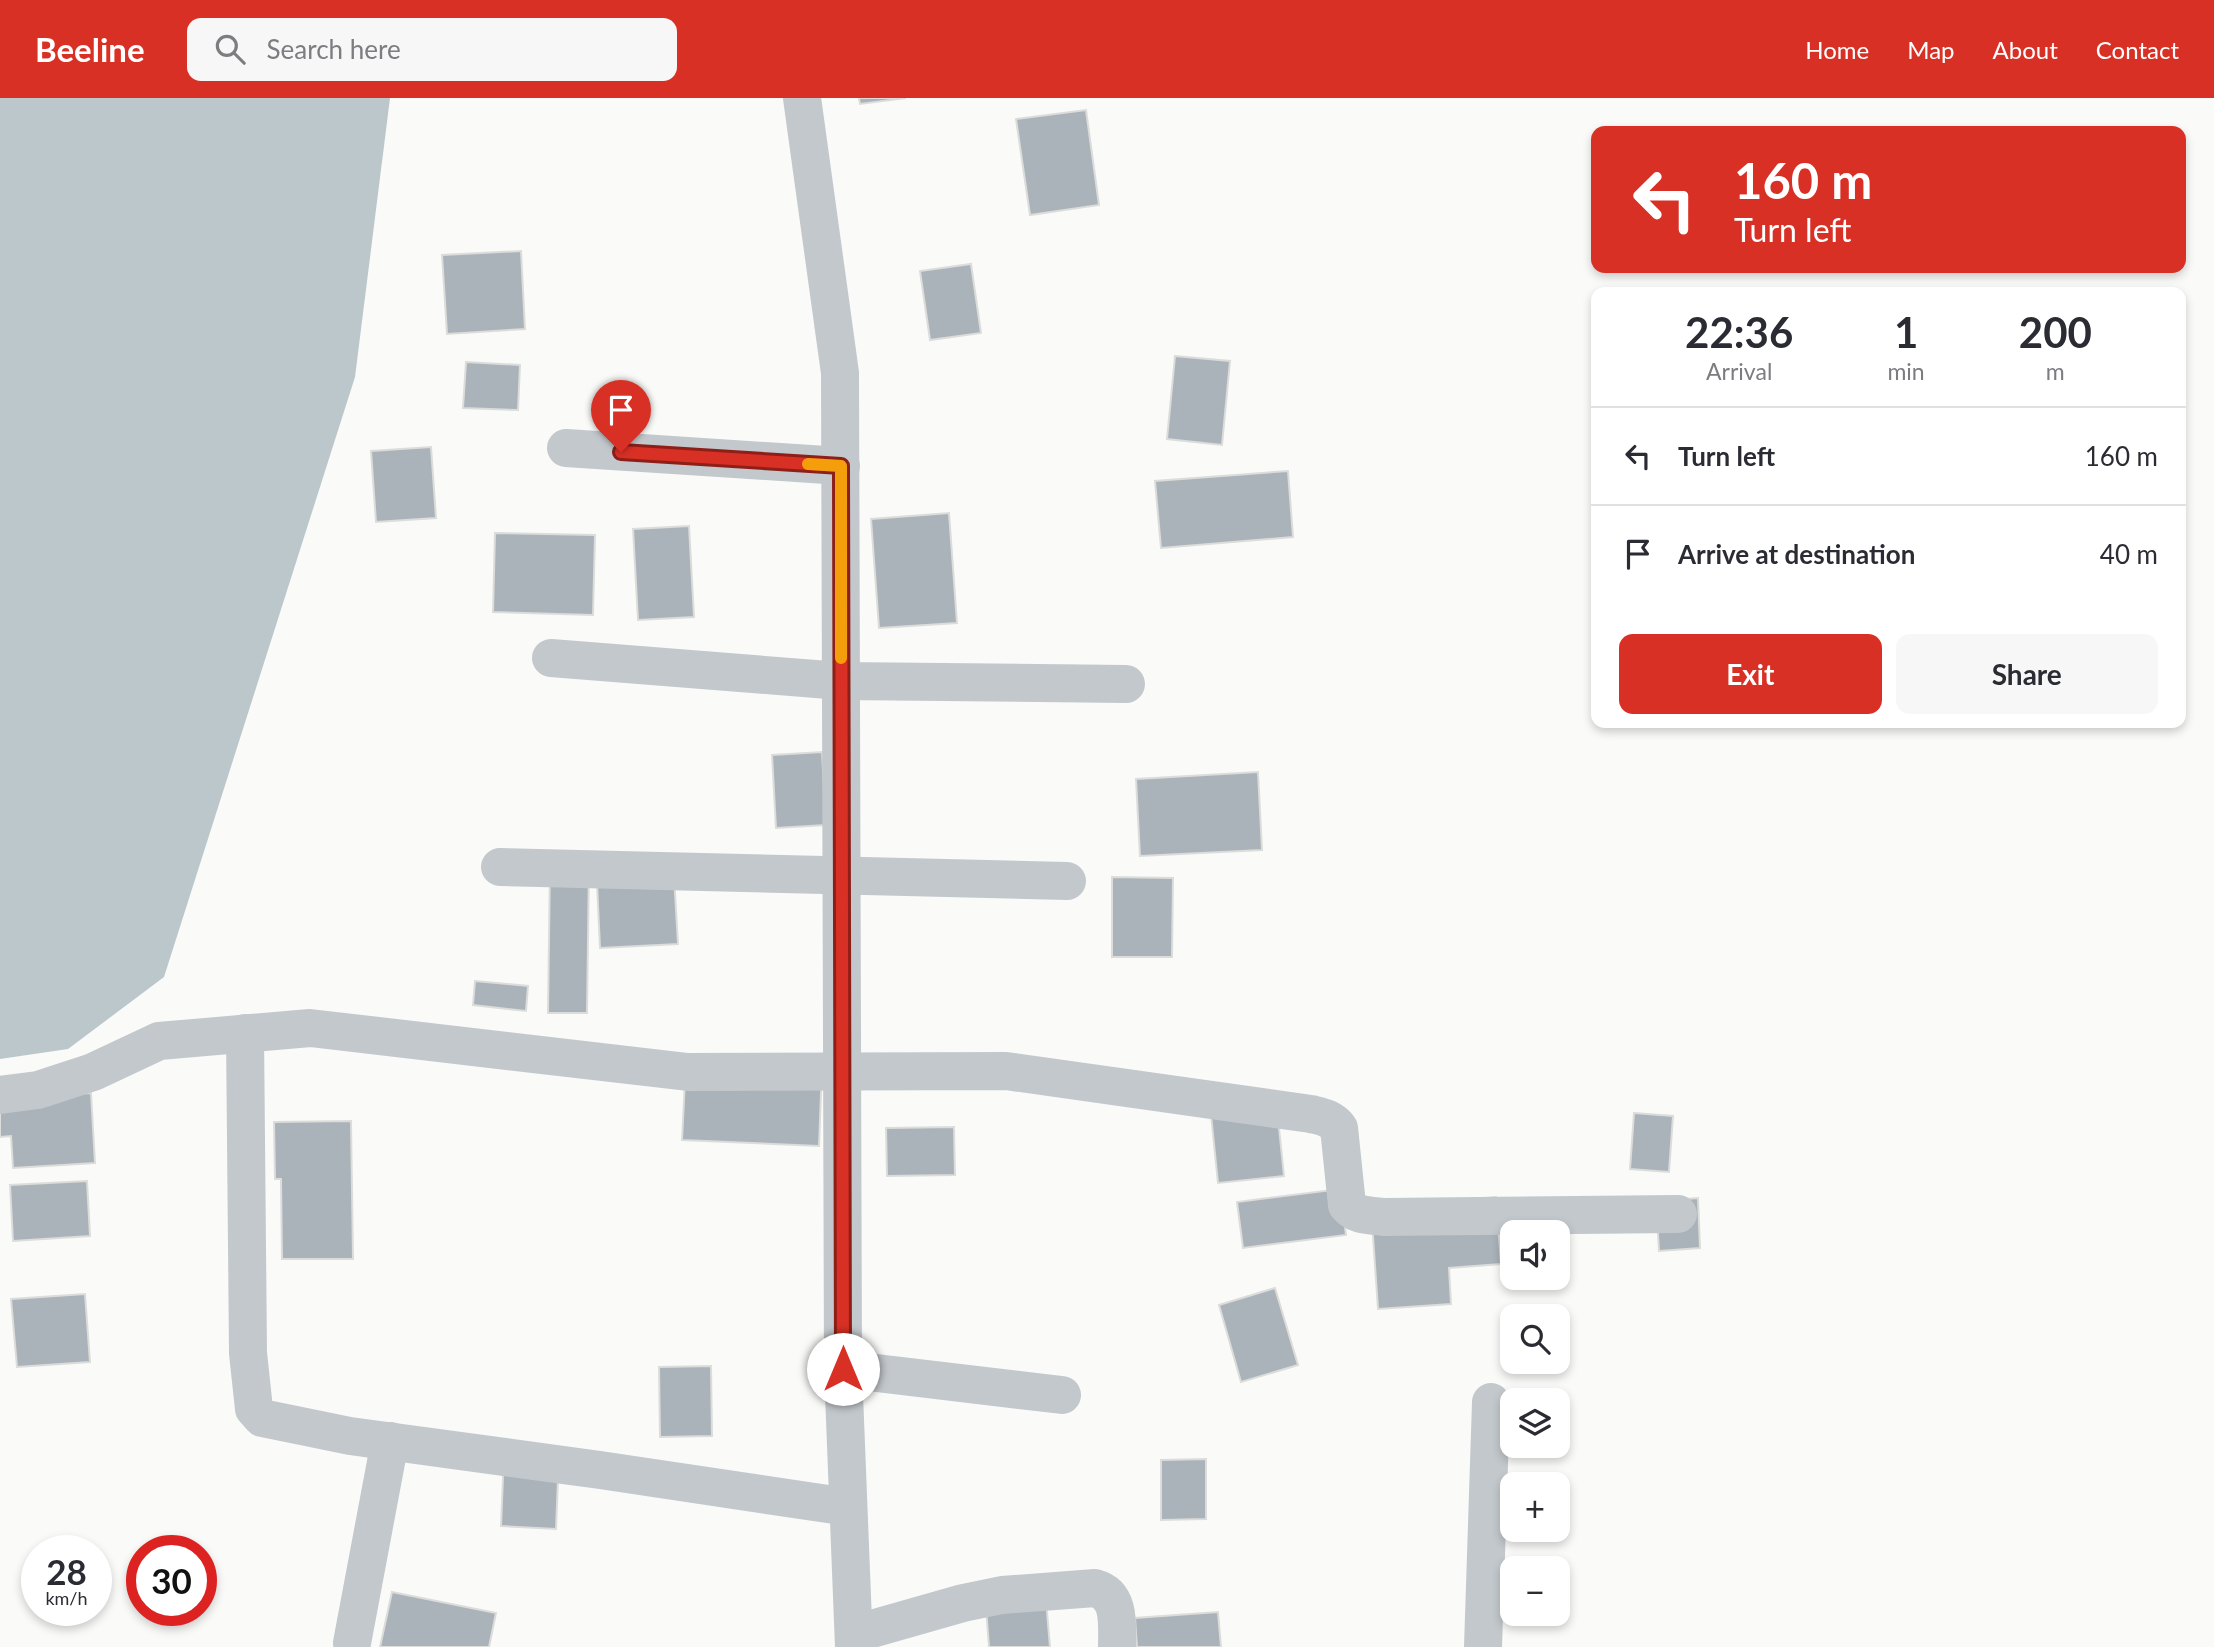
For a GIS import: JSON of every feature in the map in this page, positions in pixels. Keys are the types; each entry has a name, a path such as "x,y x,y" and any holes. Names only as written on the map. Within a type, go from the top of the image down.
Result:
{"street":[{"path":"802,98 840,373 843,1369 854,1641 963,1604 1002,1595 1095,1588 1104,1591 1114,1604 1116,1647"},
{"path":"566,449 841,466"},
{"path":"551,658 841,681 1126,684"},
{"path":"500,867 1067,881"},
{"path":"0,1095 38,1090 93,1072 159,1041 310,1028 688,1072 1006,1071 1327,1118 1334,1121 1339,1128 1347,1205 1360,1215 1678,1214"},
{"path":"245,1033 248,1339 254,1409 262,1418 390,1441 849,1507"},
{"path":"843,1369 1062,1395"},
{"path":"1483,1647 1491,1402"},
{"path":"352,1643 390,1441"}],"shaded area":[{"path":"0,98 390,98 355,377 164,977 68,1049 0,1059"}],"building":[{"path":"859,98 906,98 860,104"},
{"path":"1086,110 1099,205 1030,215 1016,119"},
{"path":"521,251 525,329 447,334 442,255"},
{"path":"971,264 981,333 930,340 920,271"},
{"path":"1175,356 1230,361 1222,445 1167,439"},
{"path":"466,362 520,365 518,410 463,408"},
{"path":"431,447 436,518 376,522 371,451"},
{"path":"1288,471 1293,537 1161,548 1155,481"},
{"path":"949,513 957,623 879,628 871,519"},
{"path":"689,526 694,617 638,620 633,529"},
{"path":"495,533 595,535 593,615 493,612"},
{"path":"822,752 826,825 776,828 772,755"},
{"path":"1258,772 1262,850 1140,856 1136,779"},
{"path":"673,859 678,944 600,948 596,862"},
{"path":"550,864 589,865 587,1013 548,1013"},
{"path":"1112,877 1173,878 1172,957 1112,957"},
{"path":"475,981 528,986 526,1011 473,1005"},
{"path":"686,1060 822,1066 819,1146 682,1140"},
{"path":"91,1093 95,1163 13,1168 11,1136 0,1137 0,1099"},
{"path":"1276,1099 1284,1176 1218,1183 1210,1105"},
{"path":"1634,1113 1673,1116 1669,1172 1630,1169"},
{"path":"351,1121 353,1259 282,1259 281,1179 275,1179 274,1122"},
{"path":"954,1127 955,1175 887,1176 886,1128"},
{"path":"87,1181 90,1236 13,1241 10,1185"},
{"path":"1340,1189 1346,1235 1243,1248 1237,1202"},
{"path":"1496,1197 1500,1264 1449,1268 1451,1304 1378,1309 1371,1207"},
{"path":"1698,1198 1700,1248 1659,1251 1656,1201"},
{"path":"1275,1288 1298,1365 1241,1382 1219,1305"},
{"path":"85,1294 90,1362 17,1367 11,1299"},
{"path":"711,1366 712,1436 660,1437 659,1367"},
{"path":"504,1453 559,1455 556,1529 501,1526"},
{"path":"1206,1459 1206,1519 1161,1520 1161,1460"},
{"path":"1044,1576 1050,1647 989,1647 984,1581"},
{"path":"392,1592 496,1613 489,1647 380,1647"},
{"path":"1218,1612 1221,1647 1137,1647 1135,1618"}],"slow traffic":[{"path":"808,464 841,466 841,658"}],"route":[{"path":"621,452 841,466 843,1369"}]}
